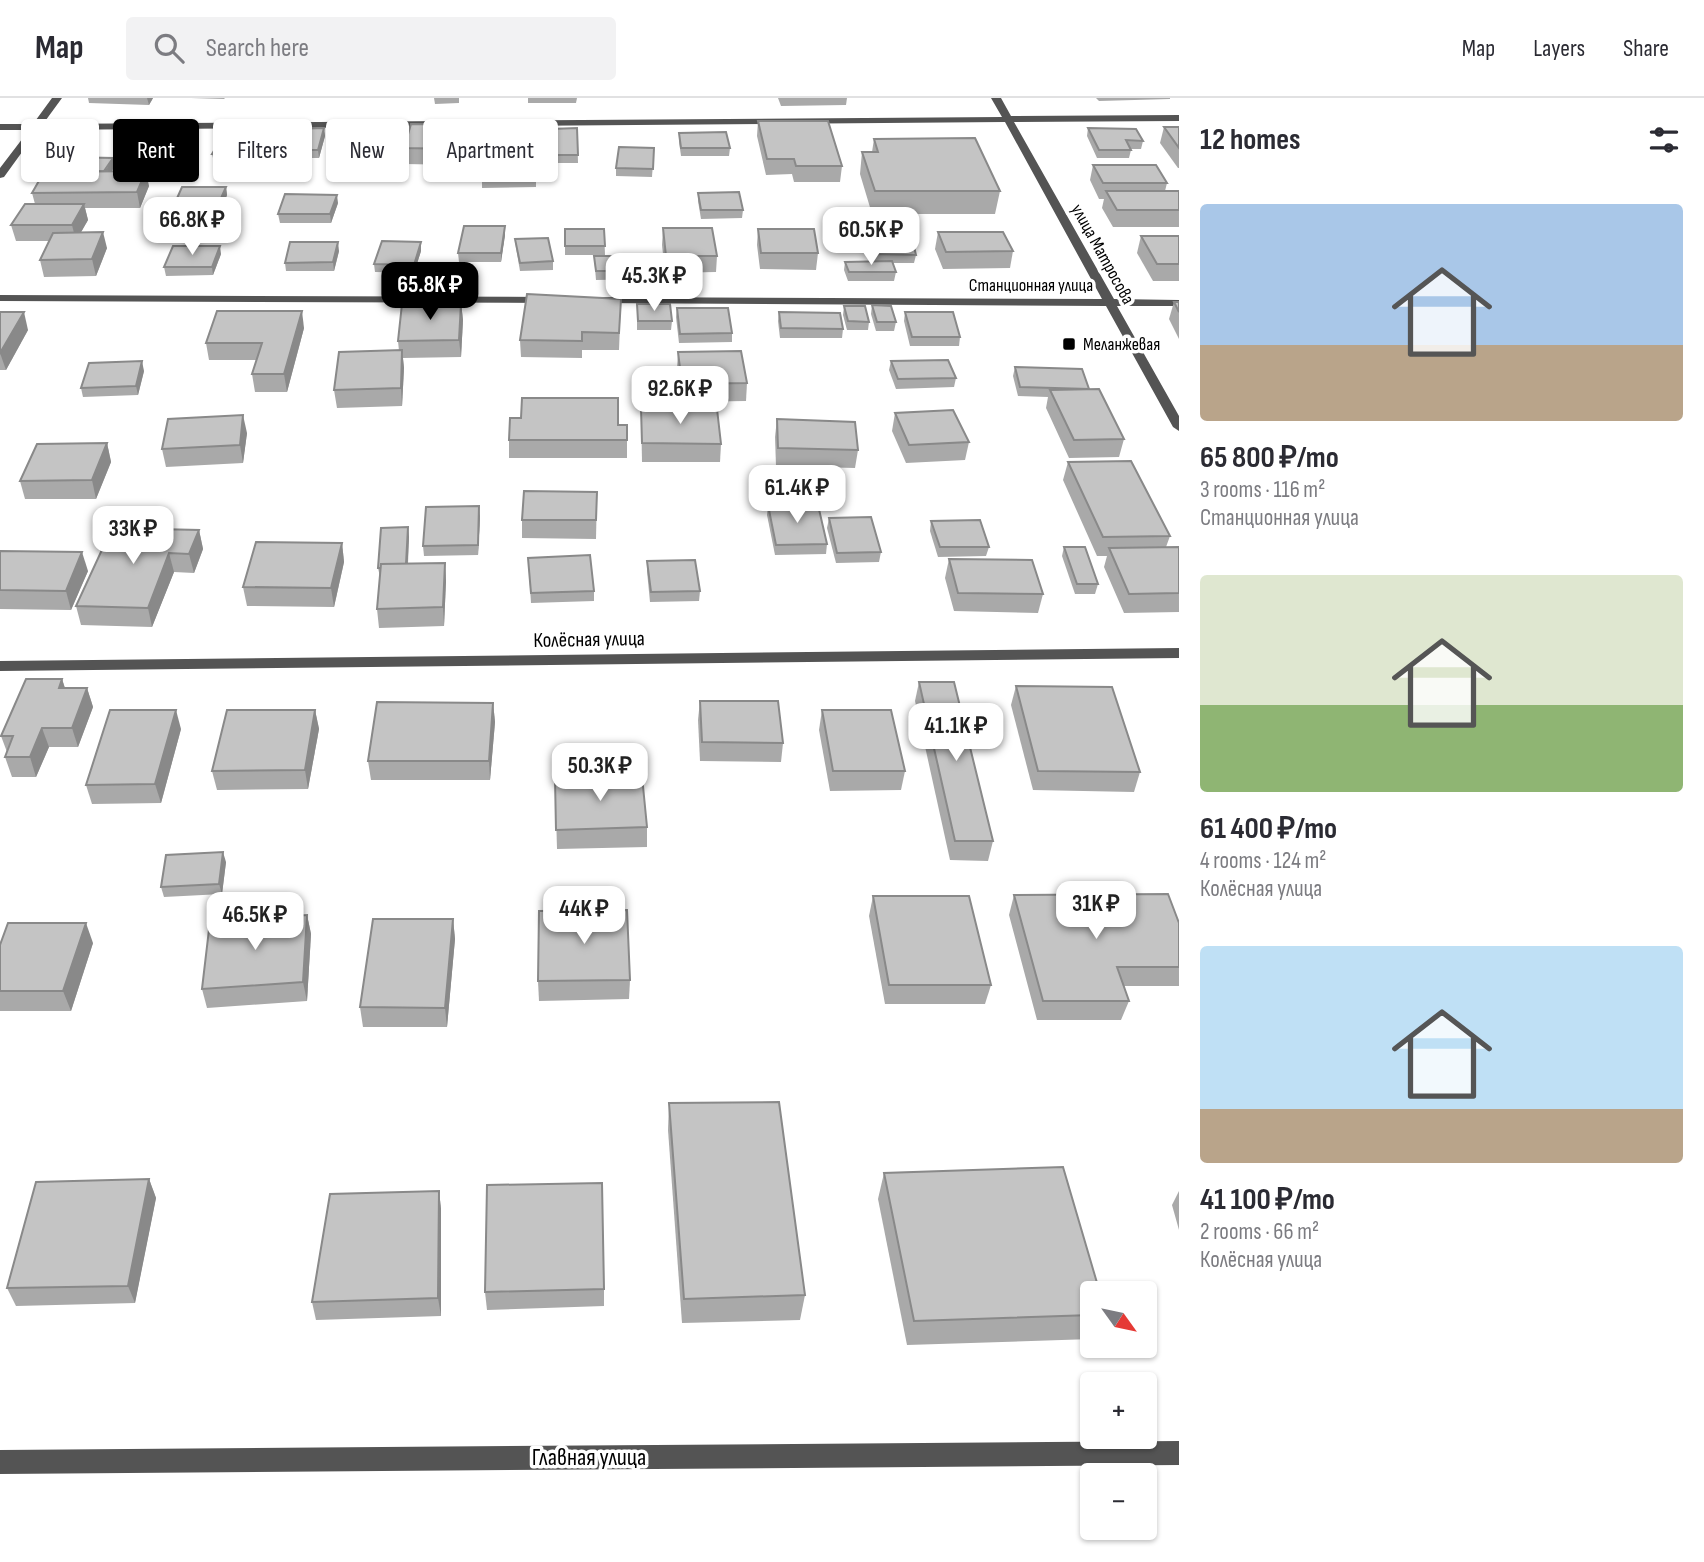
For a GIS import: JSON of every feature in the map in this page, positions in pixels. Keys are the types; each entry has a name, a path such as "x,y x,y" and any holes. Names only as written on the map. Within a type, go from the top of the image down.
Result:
{"street":[{"path":"43,119 57,98"},
{"name":"улица Матросова","path":"996,98 1179,427"},
{"path":"99,127 1179,118"},
{"path":"0,127 21,127"},
{"path":"0,175 21,148"},
{"path":"0,298 569,300"},
{"name":"Станционная улица","path":"583,300 1179,303"},
{"name":"Колёсная улица","path":"0,666 1179,653"},
{"name":"Главная улица","path":"0,1462 1179,1453"}],"building":[{"path":"758,121 828,121 842,166 796,166 794,159 767,159"},
{"path":"411,124 423,124 423,148 409,148"},
{"path":"1164,127 1179,127 1179,148"},
{"path":"312,128 324,128 318,150 312,150"},
{"path":"577,128 578,155 558,155 558,129"},
{"path":"1088,128 1136,129 1143,141 1126,140 1131,150 1099,150"},
{"path":"726,132 730,148 681,148 679,133"},
{"path":"975,138 1000,191 875,191 862,152 878,152 874,139"},
{"path":"619,147 654,148 653,169 616,168"},
{"path":"99,158 113,158 104,171 99,171"},
{"path":"1093,165 1156,165 1167,183 1103,183"},
{"path":"99,171 113,171 113,182 141,182 137,192 32,193 38,182 99,182"},
{"path":"182,187 226,187 218,205 174,205"},
{"path":"1106,191 1179,191 1179,210 1117,210"},
{"path":"739,192 743,210 701,210 698,193"},
{"path":"285,194 337,195 330,214 278,214"},
{"path":"25,204 84,204 72,225 11,225"},
{"path":"464,226 505,226 501,253 458,253"},
{"path":"663,228 712,228 717,256 666,256"},
{"path":"565,229 604,229 605,246 565,246"},
{"path":"758,229 814,229 818,253 761,253"},
{"path":"867,229 910,230 916,255 871,254"},
{"path":"103,232 92,259 40,260 53,233"},
{"path":"938,232 1003,232 1013,251 946,252"},
{"path":"1141,236 1179,236 1179,264 1157,264"},
{"path":"548,238 553,261 520,263 515,239"},
{"path":"382,241 421,242 414,265 374,264"},
{"path":"290,242 338,242 333,262 285,263"},
{"path":"173,246 220,246 212,267 164,267"},
{"path":"594,256 649,256 651,271 596,271"},
{"path":"892,261 896,272 849,272 845,262"},
{"path":"527,294 621,299 619,333 582,332 582,341 520,340"},
{"path":"461,303 459,340 398,341 402,304"},
{"path":"637,304 670,304 672,321 638,321"},
{"path":"872,305 891,306 896,322 877,322"},
{"path":"844,306 865,306 869,322 848,321"},
{"path":"677,308 728,308 732,333 680,334"},
{"path":"217,311 302,311 284,374 252,374 262,343 206,343"},
{"path":"0,312 24,312 0,353"},
{"path":"779,312 840,313 843,329 781,328"},
{"path":"905,312 953,312 960,337 912,337"},
{"path":"402,350 401,388 334,390 339,352"},
{"path":"741,351 747,383 682,384 678,352"},
{"path":"948,360 956,378 898,379 891,361"},
{"path":"142,361 136,386 81,388 89,363"},
{"path":"1015,367 1082,369 1089,389 1020,387"},
{"path":"1099,389 1124,439 1074,440 1050,390"},
{"path":"522,398 618,398 618,425 627,425 627,440 509,440 510,418 521,418"},
{"path":"641,408 717,409 721,444 642,443"},
{"path":"953,410 969,442 909,445 895,413"},
{"path":"243,415 240,445 162,449 168,419"},
{"path":"777,419 855,422 858,450 778,448"},
{"path":"107,443 92,480 20,481 37,444"},
{"path":"1131,461 1170,536 1103,537 1068,462"},
{"path":"524,491 597,492 596,520 522,520"},
{"path":"768,505 818,505 827,544 776,545"},
{"path":"479,506 478,545 423,546 426,507"},
{"path":"871,517 881,552 837,553 829,518"},
{"path":"980,520 989,547 940,547 931,521"},
{"path":"408,527 406,564 381,564 381,568 378,568 381,528"},
{"path":"112,528 199,530 189,554 169,553 148,608 76,606"},
{"path":"256,542 342,543 331,588 243,587"},
{"path":"1064,547 1085,547 1098,584 1077,584"},
{"path":"1179,547 1179,593 1129,594 1109,548"},
{"path":"0,551 82,552 66,591 0,590"},
{"path":"590,555 594,591 531,593 528,558"},
{"path":"949,559 1032,560 1043,594 958,593"},
{"path":"695,560 700,591 651,592 647,561"},
{"path":"445,563 443,607 377,609 381,564"},
{"path":"26,679 62,679 59,688 87,688 72,728 42,728 30,757 5,757 13,736 1,736"},
{"path":"919,682 954,682 993,841 955,841"},
{"path":"1016,686 1112,687 1140,772 1038,771"},
{"path":"700,701 778,701 783,743 702,742"},
{"path":"377,702 493,703 489,761 368,761"},
{"path":"110,710 176,710 155,784 86,785"},
{"path":"227,710 315,710 305,770 212,771"},
{"path":"822,710 891,710 905,771 833,771"},
{"path":"642,776 647,827 556,830 555,779"},
{"path":"223,852 219,884 161,887 166,855"},
{"path":"1168,894 1179,923 1179,967 1117,967 1129,1001 1043,1001 1014,895"},
{"path":"873,896 969,896 991,985 889,985"},
{"path":"627,910 630,980 538,981 539,911"},
{"path":"307,915 303,982 202,989 210,921"},
{"path":"373,919 453,919 445,1008 360,1007"},
{"path":"8,923 86,923 63,991 0,991 0,945"},
{"path":"779,1102 805,1295 684,1299 669,1103"},
{"path":"1063,1167 1096,1281 1080,1281 1080,1315 914,1321 884,1173"},
{"path":"149,1179 128,1286 7,1288 36,1182"},
{"path":"602,1183 604,1289 485,1292 487,1185"},
{"path":"439,1191 438,1298 312,1302 330,1194"}],"place":[{"name":"Меланжевая","path":"1069,344"}]}
